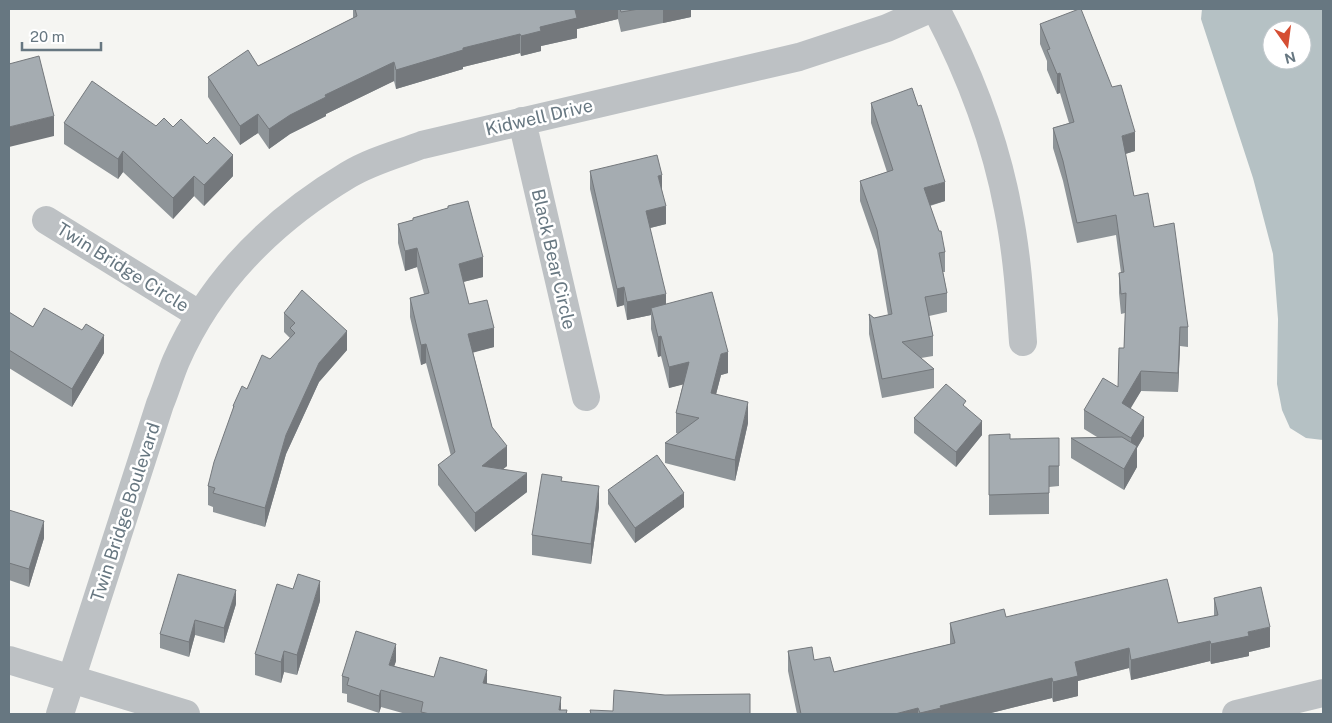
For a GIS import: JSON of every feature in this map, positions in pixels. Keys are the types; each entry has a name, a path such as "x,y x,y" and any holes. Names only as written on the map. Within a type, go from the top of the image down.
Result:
{"street":[{"name":"Kidwell Drive","path":"200,315 219,286 274,227 311,198 349,174 399,152 522,121 799,57 887,28 930,9"},
{"path":"936,9 972,85 993,147 1006,198 1015,249 1023,342"},
{"name":"Black Bear Circle","path":"522,121 586,398"},
{"name":"Twin Bridge Circle","path":"46,220 200,315"},
{"name":"Twin Bridge Boulevard","path":"60,714 168,382 200,315"},
{"path":"9,660 186,714"},
{"path":"1236,714 1323,693"}],"shaded area":[{"path":"1202,9 1323,9 1323,440 1306,438 1290,428 1282,410 1277,384 1278,319 1273,254 1253,178 1201,19"}],"building":[{"path":"355,9 581,9 575,10 577,18 540,27 541,31 521,36 520,34 463,48 463,50 396,70 394,62 325,95 326,97 290,115 269,129 258,114 240,126 208,77 248,50 258,66 357,16"},
{"path":"620,9 639,9 621,12"},
{"path":"1081,9 1112,87 1121,85 1135,132 1122,136 1134,196 1148,193 1154,227 1174,223 1188,327 1180,327 1178,373 1141,371 1122,403 1144,417 1131,438 1084,410 1103,378 1118,387 1119,348 1124,348 1126,293 1121,294 1119,273 1124,272 1116,215 1077,223 1063,161 1053,128 1074,122 1060,73 1057,74 1047,50 1050,49 1040,24"},
{"path":"39,56 54,116 9,127 9,64"},
{"path":"92,81 156,126 164,118 173,127 181,119 207,144 214,137 233,155 204,185 194,176 173,198 123,151 118,159 64,123"},
{"path":"912,88 918,106 921,105 945,182 924,188 939,231 941,231 945,252 939,253 947,293 925,297 933,336 902,342 934,369 882,379 869,314 874,318 892,314 877,230 860,181 893,170 871,103"},
{"path":"657,155 662,175 658,176 666,206 646,211 666,294 627,302 624,287 617,289 590,171"},
{"path":"468,201 483,257 459,264 469,304 487,300 494,328 468,334 492,427 507,446 482,466 527,473 475,513 438,465 455,452 426,344 421,345 410,298 429,293 417,248 405,251 398,224"},
{"path":"302,290 347,331 319,363 286,435 265,508 213,493 215,488 208,486 233,406 242,386 247,389 262,355 270,359 295,333 290,328 295,323 284,313"},
{"path":"712,292 728,352 721,354 711,393 748,402 735,460 665,443 699,418 676,413 689,362 669,367 661,336 658,337 651,308"},
{"path":"44,308 82,330 86,324 104,335 72,389 9,350 9,312 33,327"},
{"path":"946,384 966,401 963,405 982,421 956,452 914,418"},
{"path":"1010,434 1010,439 1059,438 1059,466 1049,466 1049,493 989,495 989,435"},
{"path":"1122,437 1137,446 1124,469 1071,438"},
{"path":"657,455 684,493 635,528 608,490"},
{"path":"542,474 562,477 561,481 599,486 591,544 532,535"},
{"path":"9,510 44,521 29,569 9,563"},
{"path":"178,574 236,590 224,628 195,620 189,642 160,634"},
{"path":"298,574 320,581 297,655 284,651 281,662 255,654 277,584 293,589"},
{"path":"1167,579 1178,623 1218,615 1214,598 1261,587 1270,627 1248,632 1249,636 1211,644 1210,641 1131,660 1129,648 1075,662 1078,676 1053,682 1052,678 940,706 941,708 920,713 918,708 895,714 801,714 788,651 812,647 814,660 830,657 834,672 955,643 950,623 1004,609 1006,617"},
{"path":"356,631 396,644 389,665 434,677 440,657 487,670 483,683 561,697 559,710 567,710 566,714 430,714 421,712 423,702 381,690 379,696 347,685 349,678 342,676"},
{"path":"614,690 665,695 750,694 750,714 591,714 590,710 613,711"}]}
